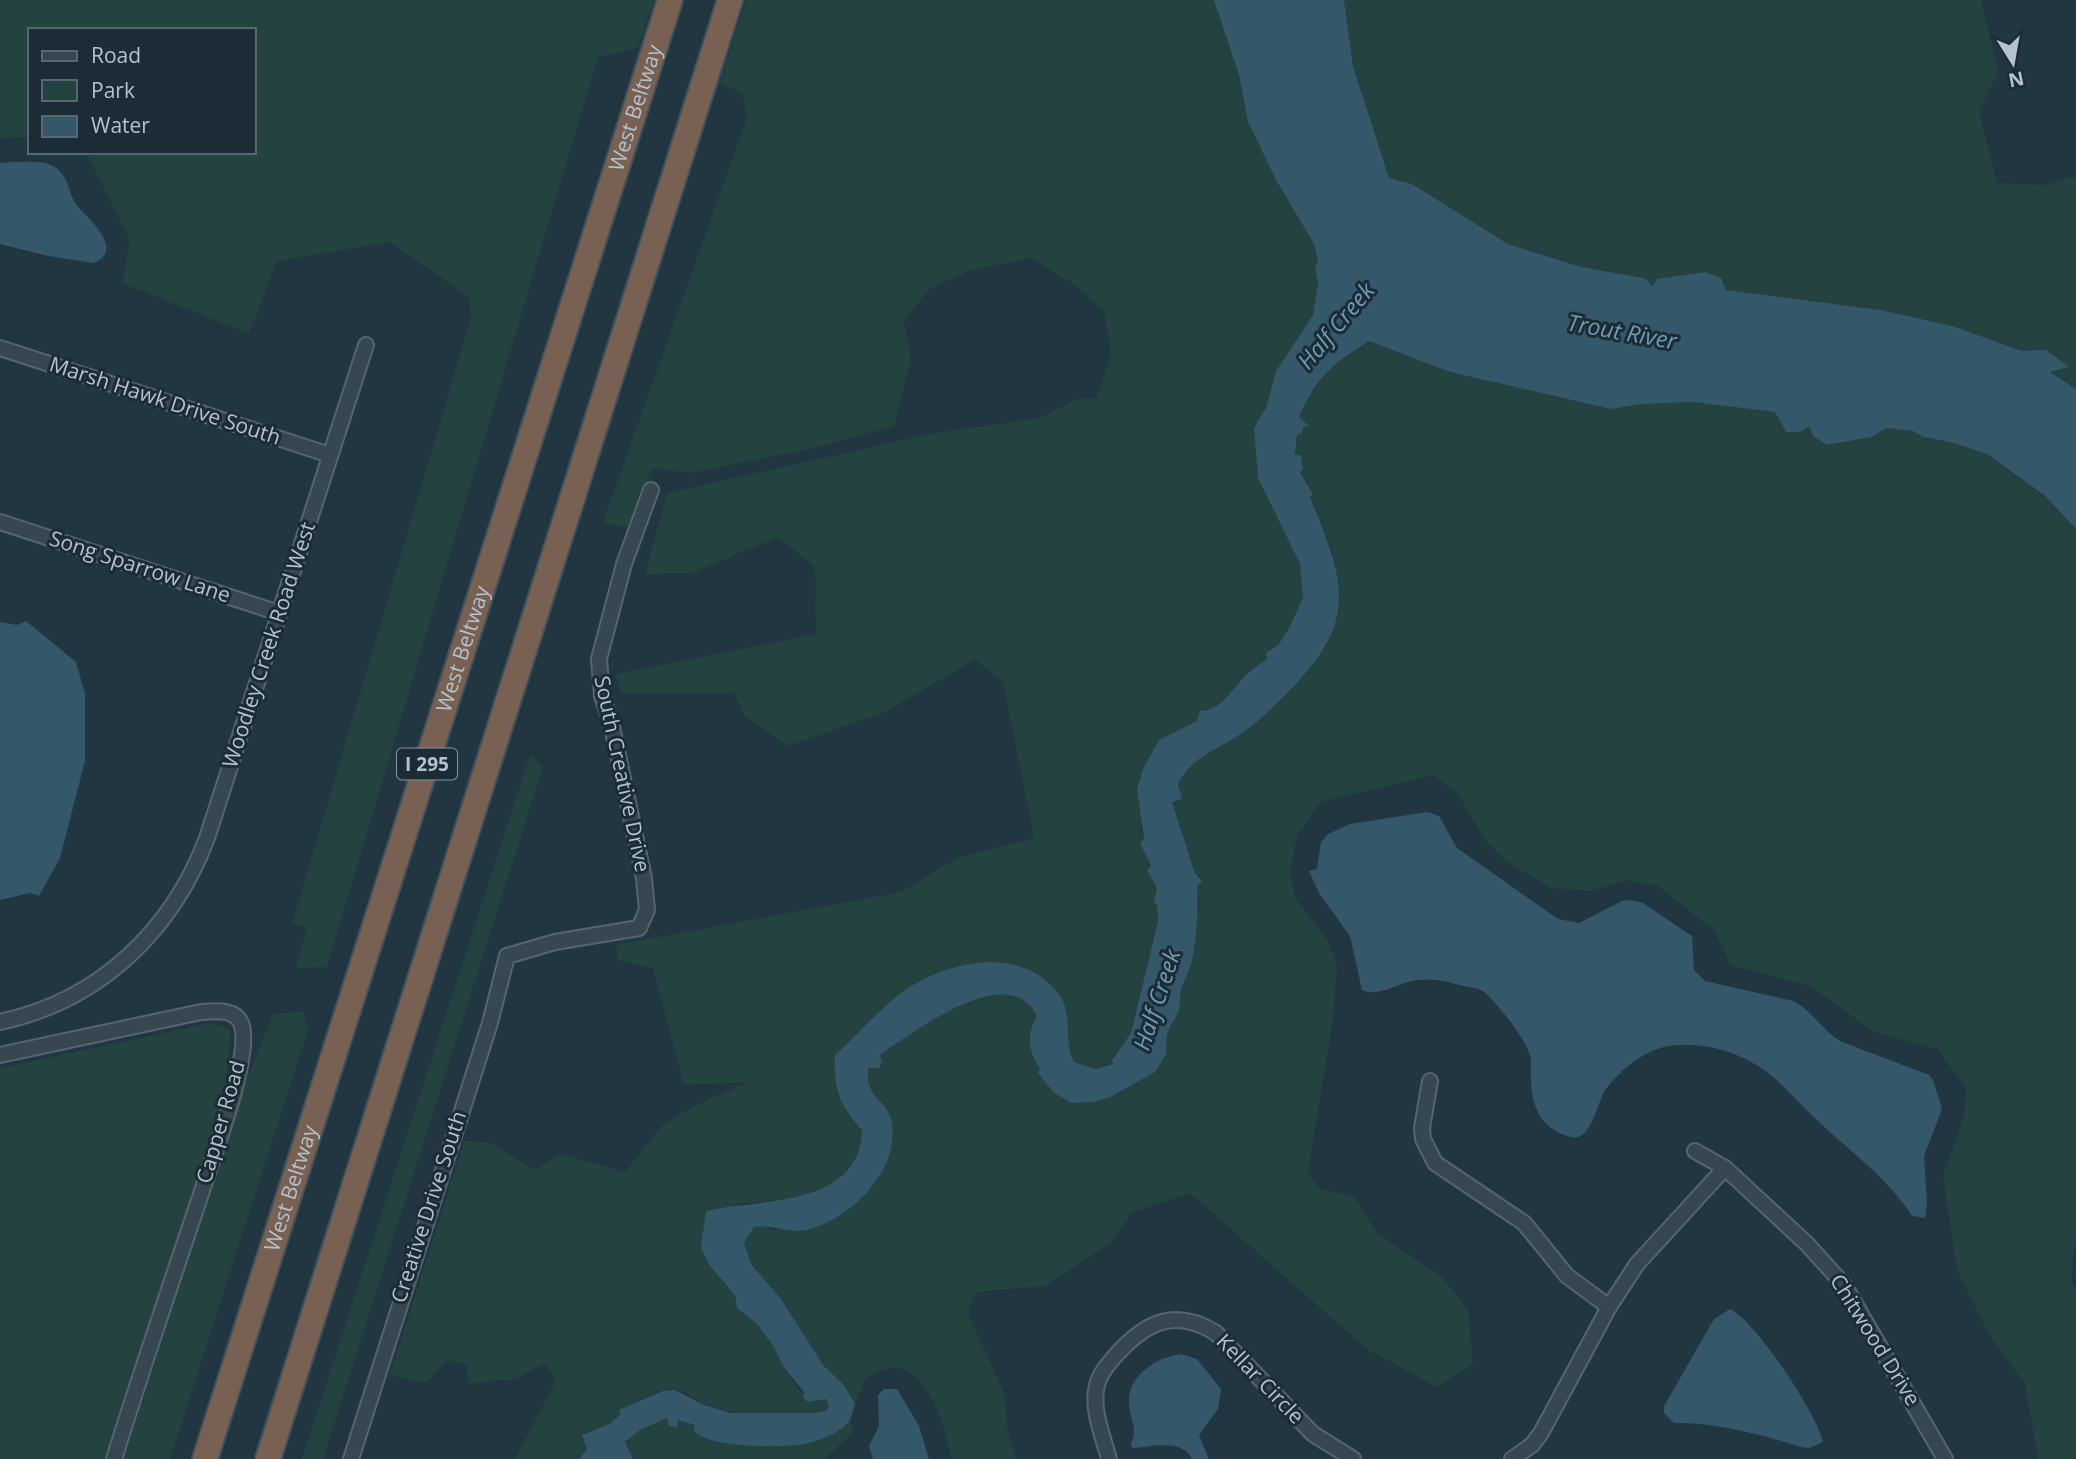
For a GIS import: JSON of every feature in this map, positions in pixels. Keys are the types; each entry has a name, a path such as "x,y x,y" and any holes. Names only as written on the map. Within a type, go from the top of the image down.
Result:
{"highway":[{"name":"West Beltway","path":"205,1459 670,0"},
{"name":"I 295","path":"268,1459 730,0"}],"street":[{"name":"Woodley Creek Road West","path":"0,1022 39,1011 73,996 110,972 151,934 172,908 197,863 366,345"},
{"name":"Marsh Hawk Drive South","path":"0,348 330,455"},
{"name":"South Creative Drive","path":"508,956 555,942 639,928 647,910 644,878 611,722 602,696 599,659 624,564 651,490"},
{"name":"Song Sparrow Lane","path":"0,522 279,613"},
{"name":"Creative Drive South","path":"351,1459 490,1023 508,956"},
{"name":"Capper Road","path":"0,1055 201,1012 227,1011 238,1018 242,1026 242,1057 223,1124 114,1459"},
{"path":"1430,1082 1422,1128 1423,1139 1434,1163 1524,1223 1567,1276 1609,1307"},
{"name":"Chitwood Drive","path":"1695,1151 1725,1168 1807,1244 1844,1285 1945,1459"},
{"path":"1512,1459 1532,1445 1541,1433 1609,1307 1661,1234 1725,1168"},
{"name":"Kellar Circle","path":"1109,1459 1098,1420 1097,1385 1105,1367 1128,1342 1147,1326 1169,1320 1201,1324 1216,1333 1313,1434 1353,1459"}],"green space":[{"path":"0,0 654,0 638,48 598,57 327,967 296,968 307,927 292,924 471,318 469,297 390,242 277,261 249,334 122,283 130,240 87,154 256,154 256,28 28,28 28,139 0,139"},
{"path":"746,0 1214,0 1239,75 1248,122 1276,180 1314,244 1318,261 1315,267 1318,283 1313,315 1276,371 1266,408 1254,428 1258,478 1300,564 1303,598 1279,644 1266,653 1267,659 1244,676 1236,690 1197,721 1159,740 1143,769 1141,830 1144,839 1140,844 1151,866 1148,870 1157,888 1154,902 1157,905 1158,921 1131,1033 1112,1059 1114,1063 1095,1069 1073,1062 1065,1033 1067,1010 1021,965 835,1055 847,1113 862,1130 858,1152 848,1169 817,1190 776,1200 735,1204 710,1266 735,1295 737,1308 757,1324 774,1347 783,1366 808,1402 826,1399 830,1406 826,1411 782,1416 751,1415 708,1406 688,1394 667,1390 619,1410 620,1415 609,1424 582,1434 587,1449 579,1459 515,1459 556,1381 545,1363 515,1379 468,1383 467,1364 446,1360 427,1383 390,1375 464,1141 489,1142 535,1170 561,1154 625,1172 662,1126 694,1106 749,1082 684,1085 653,968 618,960 616,945 901,892 957,858 1034,838 1003,683 976,659 885,712 788,746 745,716 734,693 621,693 616,674 816,634 815,567 778,537 692,573 645,574 667,493 934,433 1041,418 1077,399 1096,399 1111,354 1104,312 1074,284 1030,258 969,271 928,290 904,322 911,359 894,426 814,448 690,473 652,468 628,528 603,522 747,118 742,93 719,83"},
{"path":"1344,0 1981,0 1998,71 1979,112 1997,183 2045,185 2076,176 2076,389 2049,371 2068,368 2046,350 2022,351 1953,326 1880,310 1725,290 1654,286 1644,278 1581,267 1508,244 1412,184 1389,178 1353,66"},
{"path":"1369,341 1450,372 1611,409 1642,404 1693,402 1775,412 1786,432 1809,426 1813,435 1827,445 1872,437 1886,428 1913,431 1923,437 1951,442 1987,454 2045,497 2076,529 2076,1237 2071,1281 2076,1292 2076,1459 2038,1459 2025,1384 1989,1334 1957,1270 1943,1176 1964,1116 1966,1088 1938,1049 1874,1032 1811,986 1731,965 1714,930 1657,885 1625,880 1591,891 1551,888 1508,862 1483,837 1458,794 1433,775 1320,802 1297,836 1290,872 1295,898 1327,940 1337,964 1332,1026 1308,1171 1319,1189 1353,1196 1378,1234 1442,1277 1468,1310 1473,1364 1437,1387 1367,1349 1190,1193 1131,1213 1111,1243 1045,1286 976,1292 968,1313 1005,1396 1007,1427 1016,1459 952,1459 934,1402 916,1377 905,1370 882,1370 866,1378 855,1403 843,1384 824,1366 781,1299 751,1264 744,1243 754,1227 762,1226 774,1230 843,1213 884,1105 870,1089 868,1068 882,1061 878,1055 913,1031 959,1006 983,997 1004,995 1023,1000 1037,1016 1031,1030 1030,1043 1040,1069 1128,1087 1167,1053 1165,1041 1181,1005 1178,993 1185,977 1199,904 1197,887 1200,877 1195,873 1172,802 1185,769 1264,716 1306,674 1329,643 1333,553 1310,496 1313,493 1298,461 1298,435 1303,427 1309,426 1299,418 1312,391 1327,372"},
{"path":"530,755 543,767 323,1459 302,1459"},
{"path":"304,1012 308,1030 170,1459 0,1459 0,1068 211,1023 231,1030 226,1079 245,1084 273,1014"},
{"path":"667,1418 677,1427 678,1420 696,1425 833,1434 850,1421 853,1432 825,1459 633,1459 625,1443 640,1430"}],"water":[{"path":"1214,0 1344,0 1353,66 1389,178 1412,184 1508,244 1581,267 1644,278 1653,286 1657,279 1705,272 1721,278 1726,290 1880,310 1953,326 2022,351 2046,350 2069,367 2050,372 2076,389 2076,529 2045,496 1987,454 1951,442 1923,437 1913,431 1886,428 1872,437 1827,445 1813,436 1809,426 1800,432 1786,432 1775,412 1693,402 1642,404 1611,409 1450,372 1369,341 1327,372 1312,391 1299,417 1309,426 1303,427 1302,433 1297,435 1295,454 1301,456 1303,469 1300,472 1313,494 1310,497 1337,576 1339,598 1336,620 1327,642 1312,665 1261,718 1190,767 1178,785 1182,799 1172,802 1195,873 1202,881 1197,887 1198,906 1191,965 1182,987 1179,1009 1167,1036 1167,1053 1155,1072 1110,1097 1093,1102 1072,1103 1054,1093 1038,1073 1040,1069 1030,1043 1031,1030 1037,1016 1024,1000 1005,995 983,997 960,1006 936,1018 879,1055 882,1061 879,1068 868,1068 868,1079 873,1094 887,1109 892,1124 888,1159 880,1175 855,1204 824,1224 801,1231 754,1227 744,1243 751,1264 781,1299 824,1366 843,1384 855,1403 848,1423 833,1434 810,1443 763,1446 714,1441 694,1431 695,1425 678,1420 677,1428 669,1426 667,1418 640,1430 625,1442 633,1459 579,1459 587,1449 582,1435 609,1424 620,1415 619,1410 662,1391 675,1390 704,1405 731,1413 826,1411 829,1406 826,1399 808,1402 803,1398 804,1392 783,1366 774,1347 757,1324 737,1308 735,1295 710,1266 701,1248 706,1211 804,1195 826,1186 844,1174 857,1155 862,1130 848,1113 840,1096 835,1077 835,1055 901,993 928,977 968,964 1009,964 1028,970 1045,980 1060,996 1066,1011 1069,1045 1074,1062 1095,1069 1113,1064 1112,1060 1131,1033 1158,921 1157,905 1154,902 1157,888 1147,870 1151,865 1140,844 1144,838 1137,789 1143,769 1159,740 1197,721 1200,711 1219,704 1246,674 1267,659 1266,653 1279,644 1303,598 1300,564 1258,478 1254,428 1266,408 1276,371 1313,315 1318,283 1315,267 1318,261 1314,244 1276,180 1248,122 1239,75"},
{"path":"34,162 53,166 63,174 78,207 102,234 106,251 102,258 93,263 48,256 0,244 0,163"},
{"path":"26,621 76,662 85,694 85,761 60,858 39,896 30,893 0,900 0,622 17,625"},
{"path":"1427,812 1439,816 1457,848 1558,919 1579,923 1622,901 1643,903 1692,936 1694,970 1705,981 1793,1001 1840,1041 1929,1075 1942,1109 1924,1156 1927,1203 1925,1218 1912,1216 1879,1177 1770,1074 1732,1053 1683,1045 1660,1048 1644,1055 1623,1070 1606,1089 1584,1133 1571,1137 1552,1128 1539,1115 1531,1088 1531,1061 1527,1049 1511,1022 1484,992 1430,980 1410,981 1375,992 1362,990 1350,936 1319,893 1309,871 1317,869 1321,842 1328,834 1350,824"},
{"path":"1730,1309 1755,1331 1784,1370 1810,1411 1823,1442 1809,1448 1801,1447 1739,1430 1674,1423 1664,1413 1664,1406 1714,1319"},
{"path":"1181,1354 1197,1359 1221,1389 1218,1409 1199,1435 1209,1459 1192,1459 1187,1452 1174,1446 1132,1448 1134,1428 1129,1402 1133,1383 1154,1363"},
{"path":"884,1389 897,1389 919,1426 929,1459 873,1459 869,1446 879,1426 878,1395"}],"water label":[{"name":"Half Creek","path":"1336,326"},
{"name":"Trout River","path":"1622,332"},
{"name":"Half Creek","path":"1157,1000"}]}
